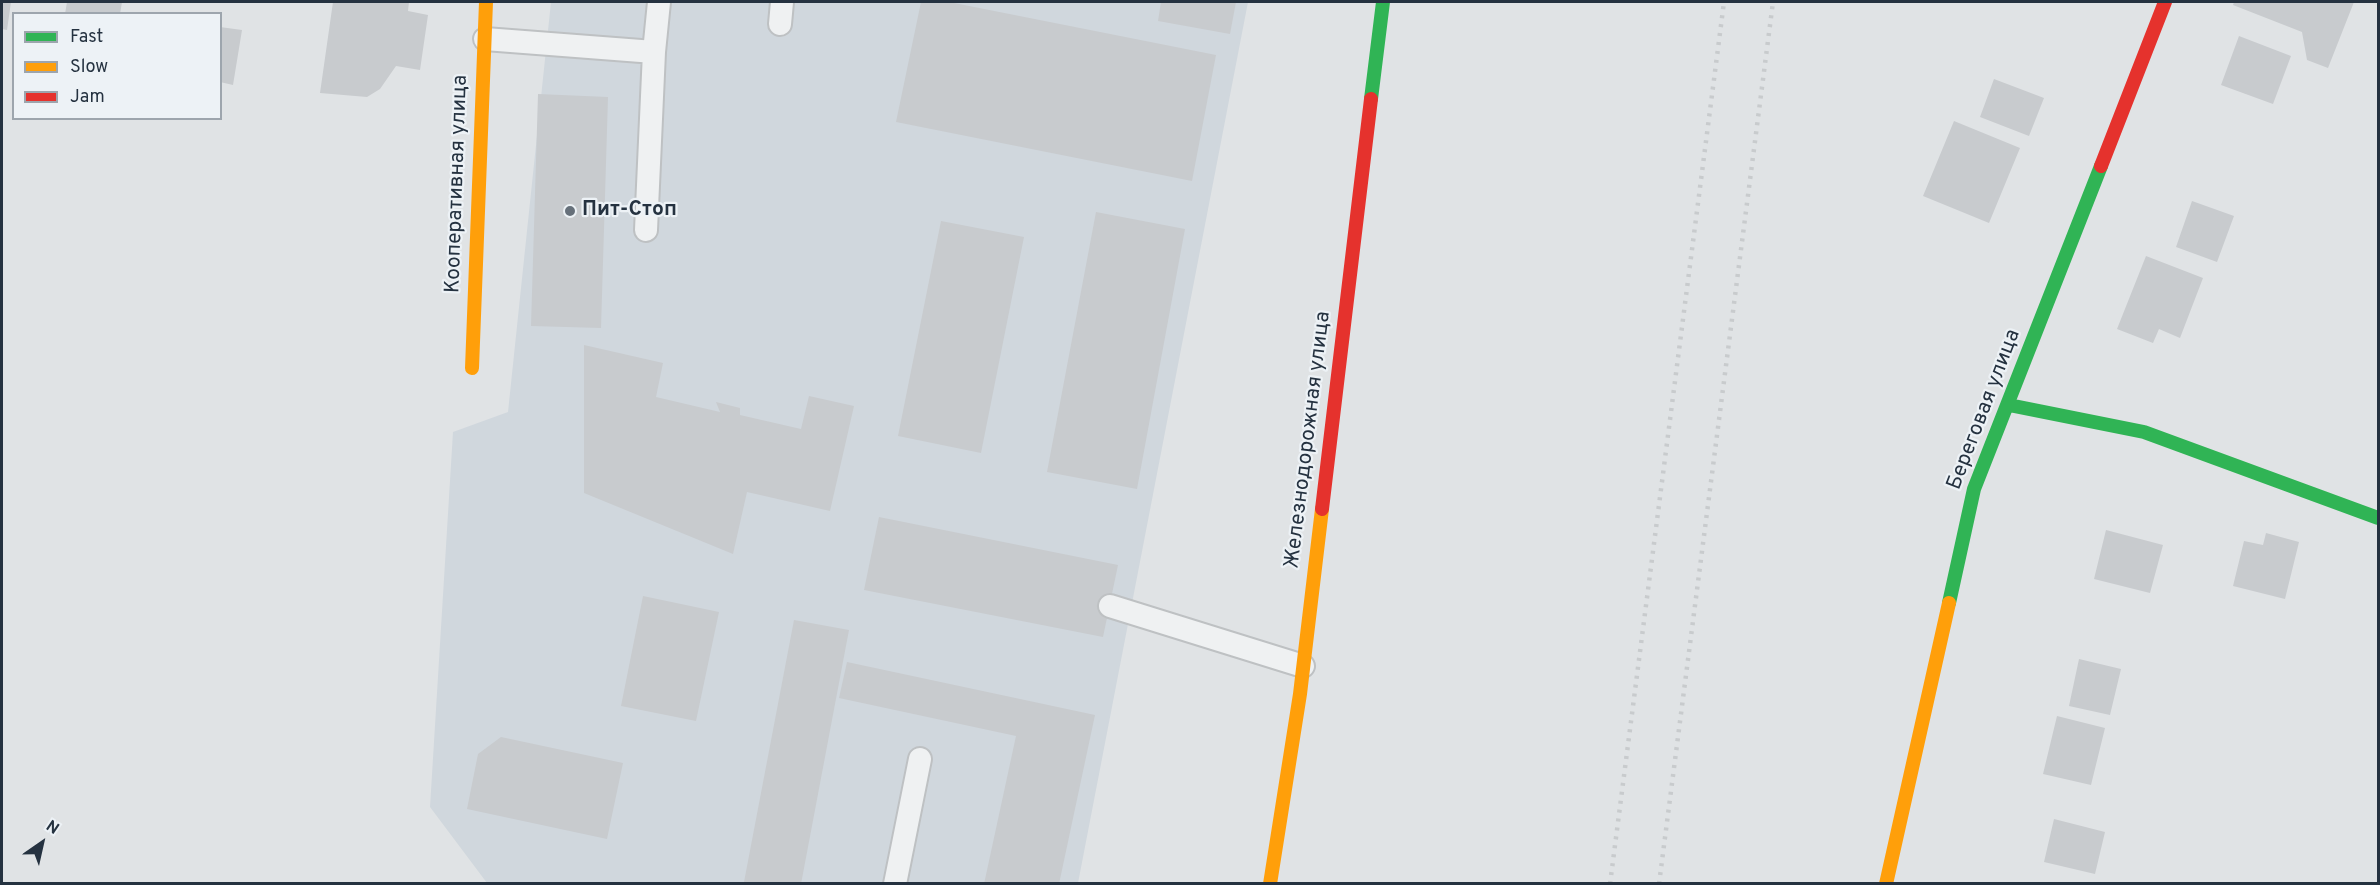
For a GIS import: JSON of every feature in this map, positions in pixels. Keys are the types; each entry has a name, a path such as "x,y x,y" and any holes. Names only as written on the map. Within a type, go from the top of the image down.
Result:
{"street":[{"name":"Кооперативная улица","path":"472,368 486,2"},
{"name":"Железнодорожная улица","path":"1270,884 1303,666 1383,2"},
{"name":"Береговая улица","path":"1886,884 1974,489 2009,405 2165,2"},
{"path":"2009,405 2144,432 2379,518"}],"lane":[{"path":"646,230 654,52 659,2"},
{"path":"780,24 782,2"},
{"path":"485,39 654,52"},
{"path":"1110,606 1303,666"},
{"path":"895,884 920,759"}],"shaded area":[{"path":"551,2 1248,2 1078,883 487,883 430,807 453,432 508,412"}],"building":[{"path":"2,2 11,2 7,30 2,29"},
{"path":"67,2 122,2 120,12 65,12"},
{"path":"333,2 409,2 408,11 428,15 420,70 396,66 380,89 367,97 320,93"},
{"path":"921,2 949,2 1216,55 1192,181 896,122"},
{"path":"1161,2 1236,2 1230,34 1158,21"},
{"path":"2234,2 2354,2 2328,68 2307,60 2302,32 2233,5"},
{"path":"222,27 242,30 233,85 222,82"},
{"path":"2239,36 2291,56 2273,104 2221,85"},
{"path":"1994,79 2044,98 2029,136 1980,117"},
{"name":"Пит-Стоп","path":"538,94 608,97 601,328 531,326"},
{"path":"1954,121 2020,148 1989,223 1923,196"},
{"path":"2192,201 2234,216 2217,262 2176,247"},
{"path":"1096,212 1185,229 1137,489 1047,472"},
{"path":"941,221 1024,237 981,453 898,436"},
{"path":"2146,256 2203,278 2180,338 2159,329 2153,343 2117,329"},
{"path":"584,345 663,363 656,397 720,412 716,402 740,408 740,415 801,429 809,396 854,406 830,511 747,492 733,554 584,493"},
{"path":"879,517 1118,565 1103,637 864,590"},
{"path":"2106,530 2163,545 2150,593 2094,579"},
{"path":"2266,533 2299,542 2285,599 2233,586 2244,541 2263,545"},
{"path":"643,596 719,612 696,721 621,706"},
{"path":"794,620 849,630 801,884 750,884 744,882"},
{"path":"2079,659 2121,669 2110,715 2069,706"},
{"path":"847,662 1095,715 1059,884 984,884 1016,736 839,698"},
{"path":"2057,716 2105,728 2091,785 2043,774"},
{"path":"501,737 623,763 607,839 467,809 478,754"},
{"path":"2054,819 2105,832 2095,874 2044,862"}],"railway":[{"path":"1610,884 1724,2"},
{"path":"1659,884 1773,2"}],"traffic: fast":[{"path":"1371,99 1383,2"},
{"path":"1949,603 1974,489 2101,166"},
{"path":"2009,405 2144,432 2378,518"}],"traffic: slow":[{"path":"472,368 486,2"},
{"path":"1270,884 1300,694 1322,509"},
{"path":"1886,884 1949,603"}],"traffic: jam":[{"path":"2101,166 2165,2"},
{"path":"1322,509 1371,99"}],"place":[{"name":"Пит-Стоп","path":"570,211"}]}
